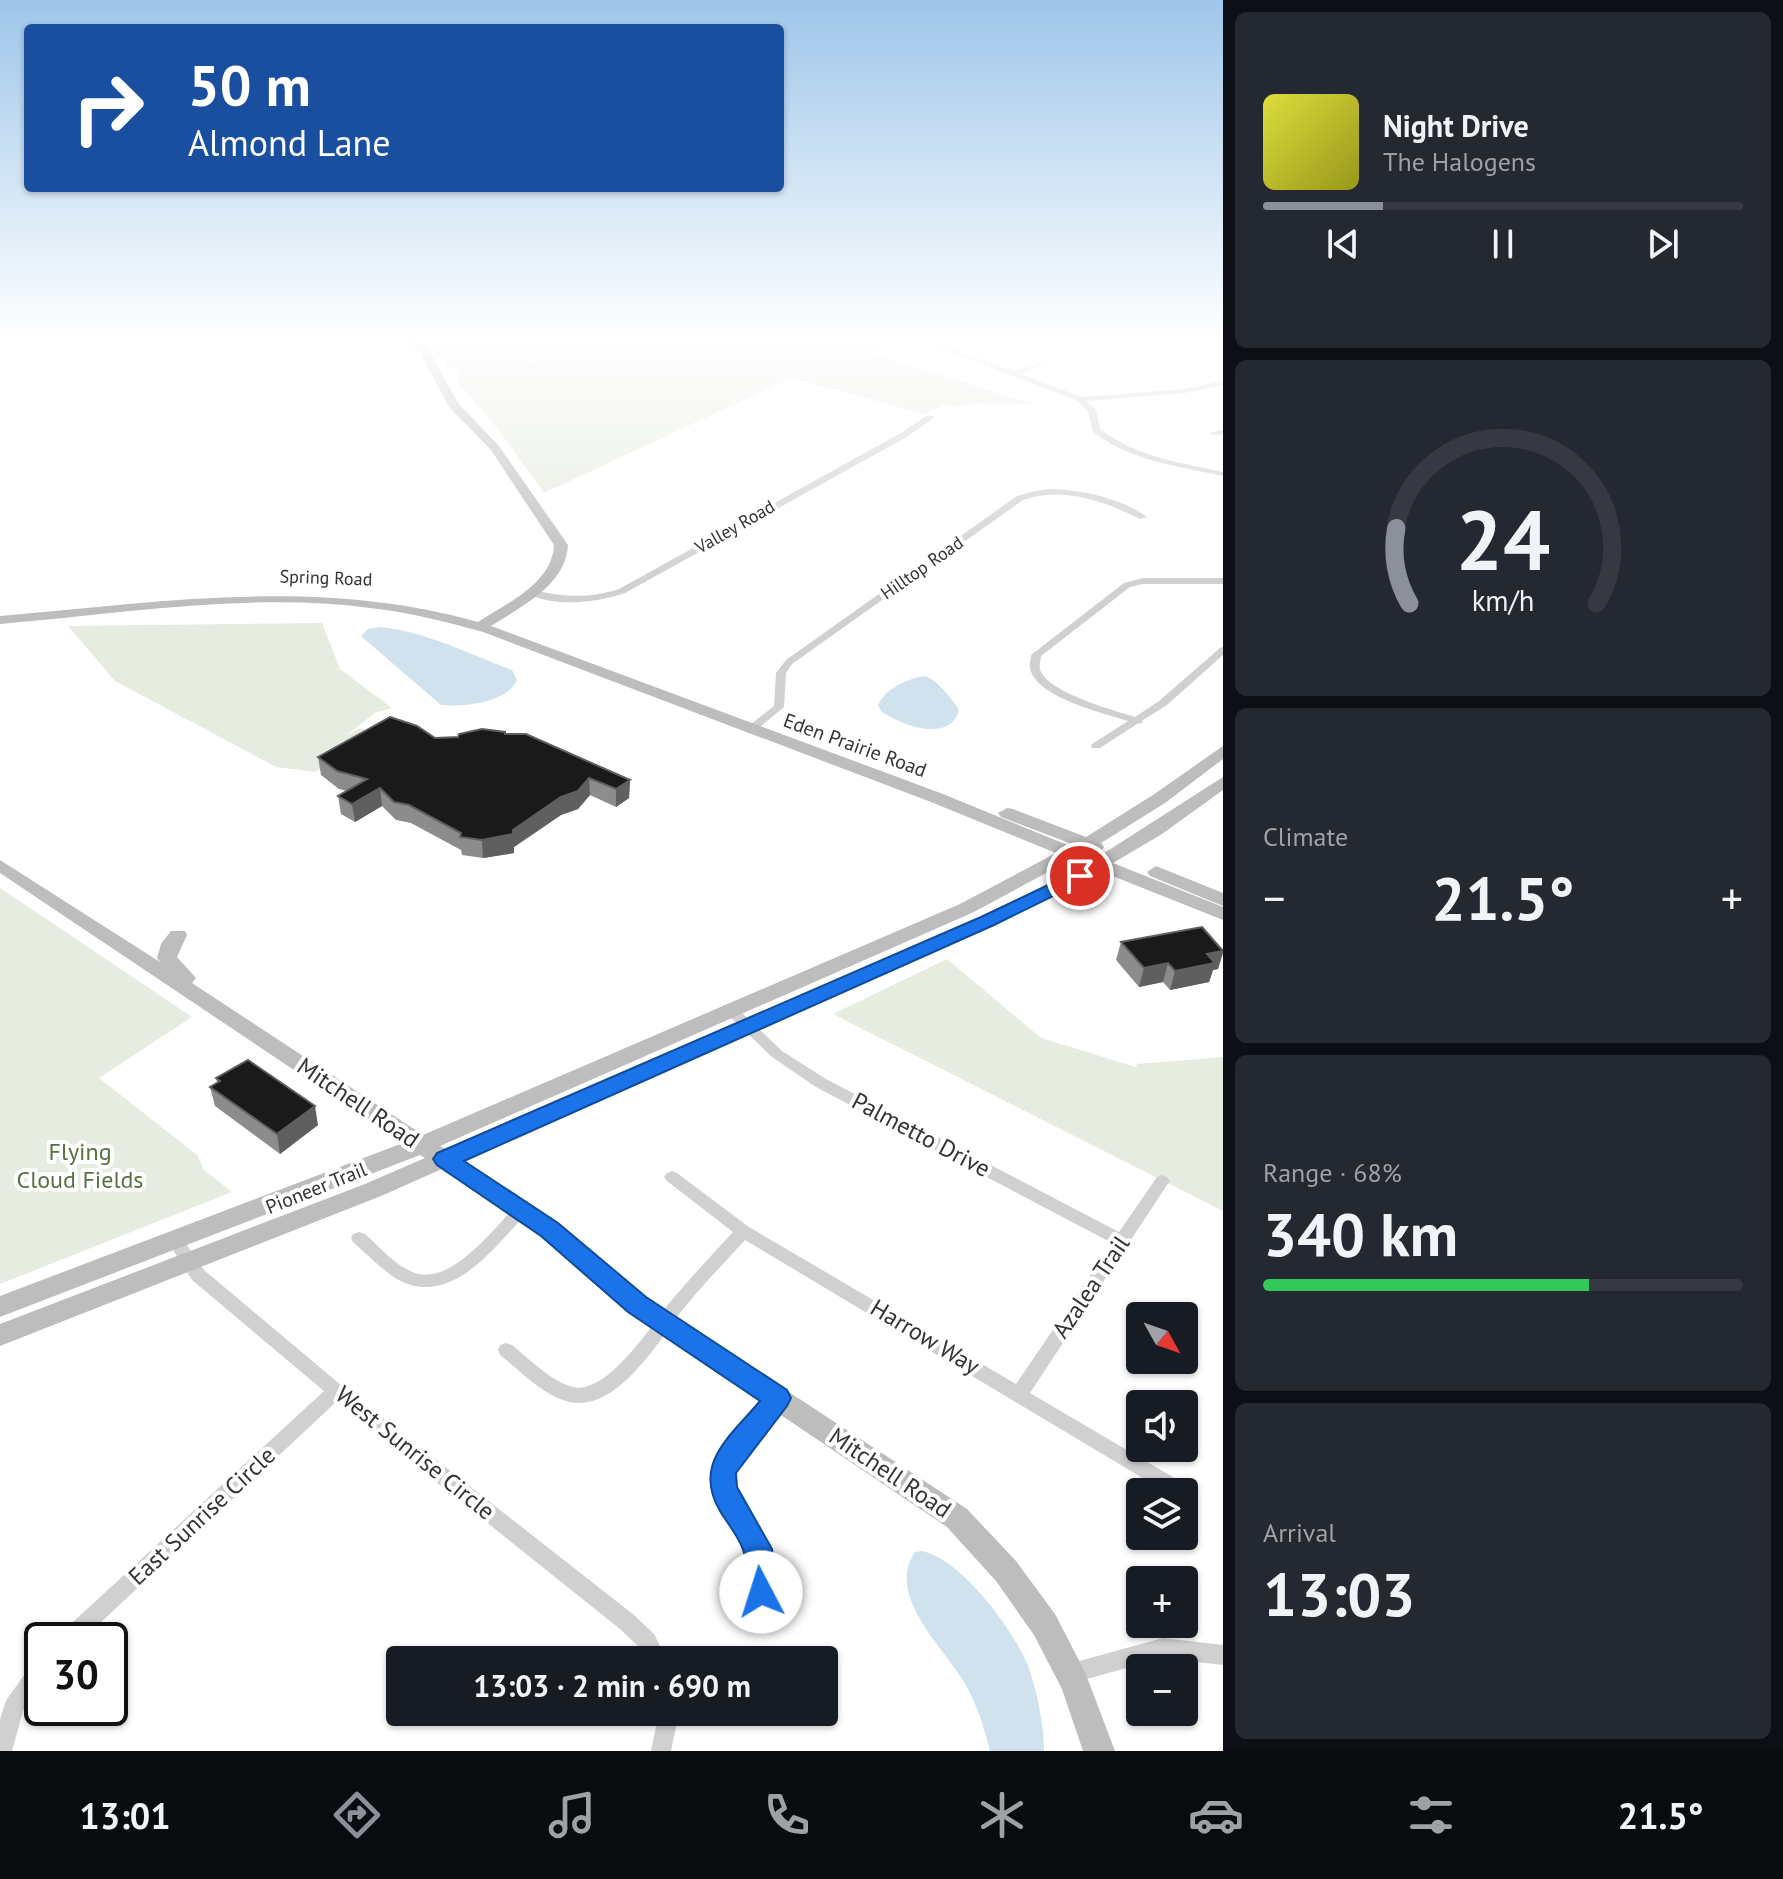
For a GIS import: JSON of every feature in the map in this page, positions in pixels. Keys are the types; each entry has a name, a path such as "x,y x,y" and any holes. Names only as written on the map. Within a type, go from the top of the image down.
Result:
{"main road":[{"path":"467,420 495,448 561,545 561,560 557,568 486,623"},
{"name":"Spring Road","path":"0,620 266,600 361,602 486,623"},
{"name":"Eden Prairie Road","path":"486,623 755,727 1223,900"},
{"name":"Pioneer Trail","path":"0,1335 419,1145 967,908 1080,848 1159,799 1223,751"},
{"name":"Pioneer Trail","path":"0,1307 182,1253 445,1159 1000,915 1108,859 1176,817 1223,782"},
{"name":"Eden Prairie Road","path":"1108,859 1223,914"},
{"name":"Mitchell Road","path":"0,865 521,1210 566,1242 637,1305 957,1518 991,1551 1028,1596 1072,1673 1099,1751"},
{"path":"178,935 171,944 167,958 208,1000"}],"street":[{"name":"Valley Road","path":"529,592 569,600 592,599 622,591 927,420"},
{"path":"1094,420 1096,430 1112,446 1172,464 1223,474"},
{"path":"1213,433 1223,432"},
{"name":"Hilltop Road","path":"755,727 779,707 781,673 789,662 1020,498 1040,492 1073,493 1124,507 1143,517"},
{"path":"1138,721 1053,690 1036,676 1032,668 1036,655 1127,585 1152,580 1223,581"},
{"path":"1096,746 1163,703 1223,650"},
{"name":"Palmetto Drive","path":"732,1011 777,1054 821,1083 1123,1241"},
{"name":"Harrow Way","path":"672,1177 743,1231 1159,1478"},
{"name":"Azalea Trail","path":"1020,1393 1162,1181"},
{"path":"359,1238 413,1279 446,1280 461,1270 521,1210"},
{"path":"506,1350 560,1390 584,1397 612,1382 743,1231"},
{"name":"West Sunrise Circle","path":"182,1253 198,1275 336,1391 627,1622 650,1646"},
{"name":"East Sunrise Circle","path":"87,1622 336,1391"},
{"path":"761,1592 758,1549 723,1490 722,1472 729,1458 778,1398"},
{"path":"1072,1673 1163,1648 1223,1655"},
{"path":"2,1751 14,1706 24,1692"},
{"path":"661,1751 666,1726"}],"green space":[{"path":"490,420 701,420 544,493"},
{"path":"322,623 340,669 392,708 375,713 345,736 360,728 379,738 359,749 343,741 352,752 315,772 276,767 115,681 68,626"},
{"name":"Flying Cloud Fields","path":"0,888 192,1017 99,1078 197,1155 204,1170 232,1192 0,1284"},
{"path":"947,959 1041,1038 1136,1067 1137,1064 1223,1057 1223,1211 833,1014"}],"water":[{"path":"379,627 413,633 447,644 512,670 517,680 512,688 494,699 472,704 441,705 361,636 368,629"},
{"path":"925,676 948,695 959,710 954,720 935,729 924,728 900,722 881,711 878,705 891,689"},
{"path":"922,1551 953,1567 969,1581 1011,1634 1028,1666 1034,1686 1044,1751 990,1751 969,1690 912,1603 907,1586 908,1569 915,1552"}],"building":[{"path":"390,717 417,726 435,738 458,737 459,734 482,729 526,734 630,780 616,789 589,778 578,791 561,797 513,830 513,834 482,840 460,837 461,833 409,805 394,802 380,788 352,804 338,796 367,779 337,771 318,757"},
{"path":"1202,927 1223,951 1207,954 1215,963 1175,971 1168,963 1144,968 1121,942"},
{"path":"248,1060 315,1106 277,1134 210,1087 220,1081 216,1078"}],"route":[{"path":"761,1592 758,1549 723,1490 722,1472 729,1458 778,1398 637,1305 549,1229 445,1159 988,921 1080,876"}]}
